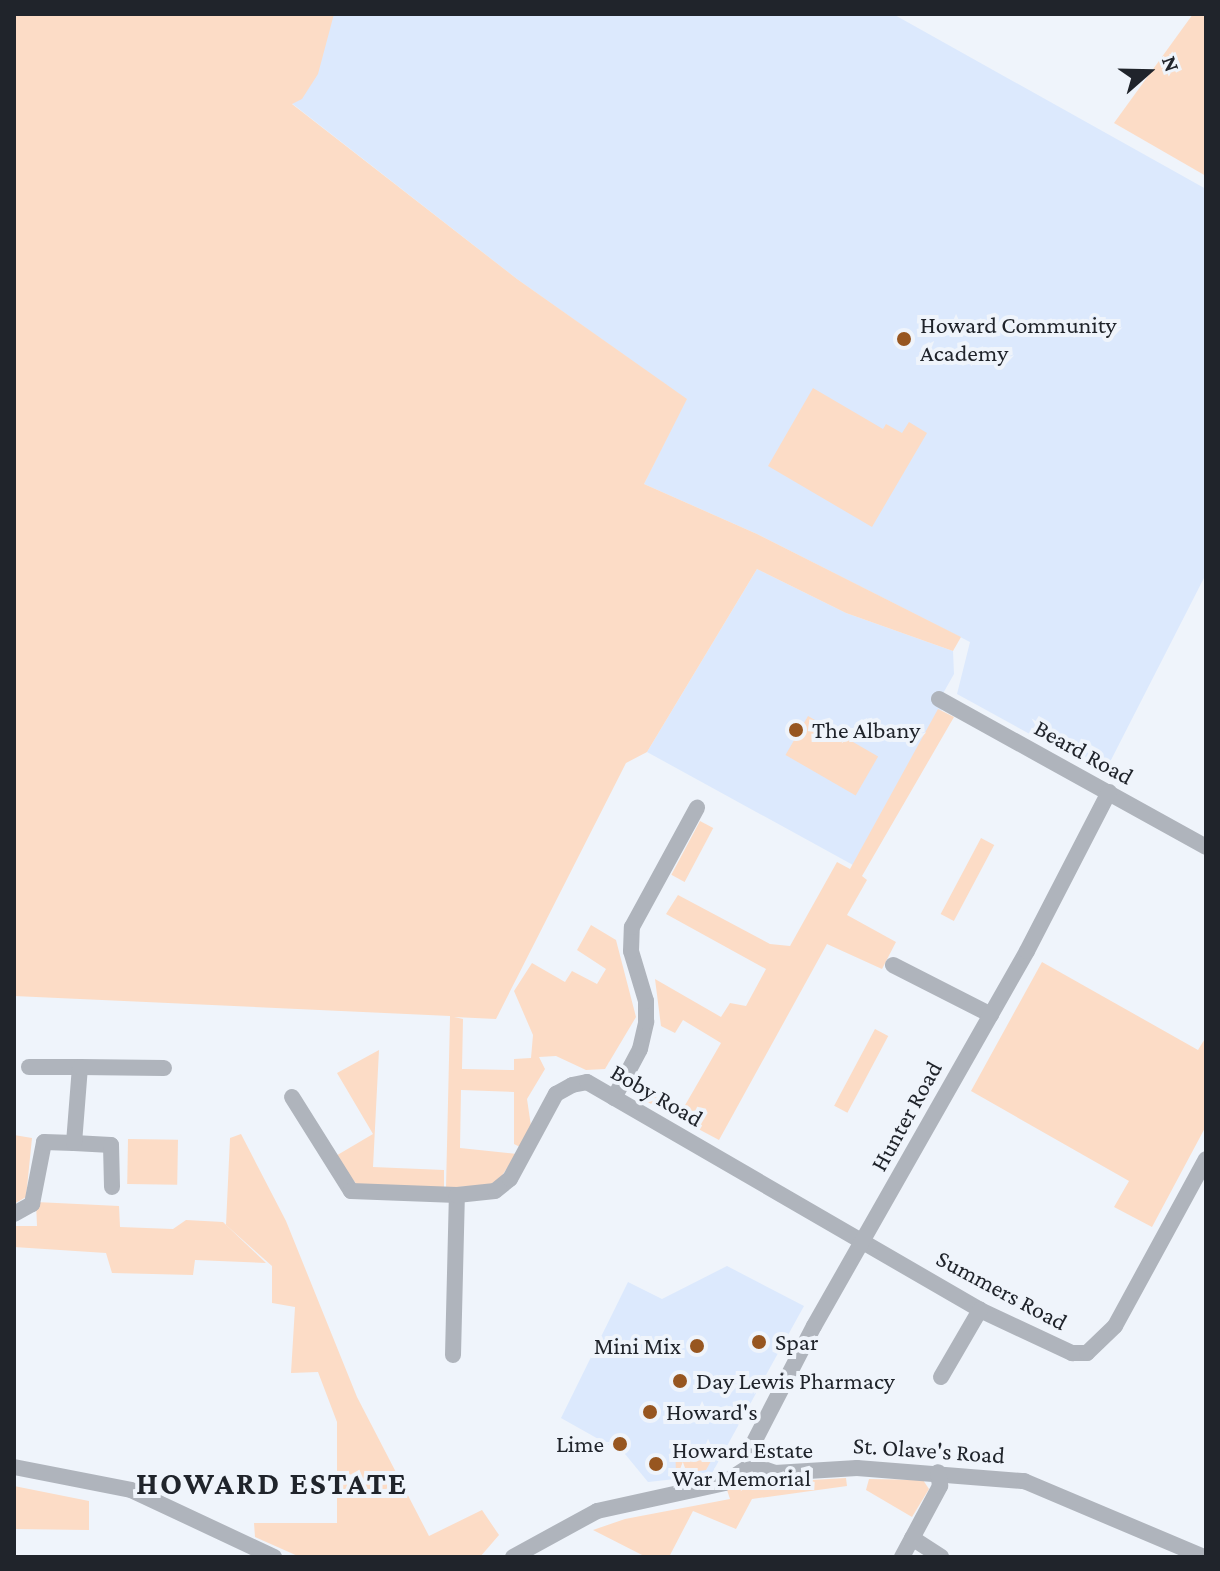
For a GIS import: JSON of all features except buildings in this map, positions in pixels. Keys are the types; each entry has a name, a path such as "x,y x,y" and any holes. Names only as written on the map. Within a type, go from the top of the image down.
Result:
{"street":[{"name":"Beard Road","path":"939,699 1206,847"},
{"name":"Hunter Road","path":"752,1465 753,1444 991,1015 1109,792"},
{"path":"614,1098 640,1049 646,1022 646,1001 631,951 632,927 697,808"},
{"path":"893,965 991,1015"},
{"path":"29,1067 164,1068"},
{"path":"74,1143 80,1067"},
{"name":"Boby Road","path":"292,1097 351,1191 457,1195 495,1191 510,1179 556,1094 587,1082 865,1242"},
{"path":"14,1214 32,1204 44,1142 111,1145 112,1187"},
{"name":"Summers Road","path":"865,1242 980,1310 1044,1342 1087,1353 1115,1326 1206,1159"},
{"path":"453,1355 457,1195"},
{"path":"941,1377 980,1310"},
{"path":"513,1557 606,1508 724,1483 752,1465"},
{"name":"St. Olave's Road","path":"752,1465 775,1473 857,1468 938,1472 1040,1485 1179,1552 1204,1557"},
{"path":"14,1467 131,1490 274,1557"},
{"path":"902,1557 940,1486 938,1472"},
{"path":"912,1538 941,1557"}],"shaded area":[{"path":"14,14 334,14 318,74 302,99 292,104 517,279 687,399 644,484 757,534 961,637 953,651 846,613 757,569 647,752 626,763 496,1019 454,1017 463,1019 462,1069 514,1070 514,1059 531,1058 533,1035 514,991 532,963 565,982 572,971 597,984 606,969 577,950 591,925 616,940 636,1017 605,1069 586,1070 556,1056 539,1057 545,1069 527,1099 531,1126 520,1147 514,1144 514,1092 461,1090 460,1148 517,1154 496,1184 446,1188 450,1016 14,996"},
{"name":"Howard Community Academy","path":"300,14 893,14 1206,189 1206,574 1111,760 1103,766 1088,766 957,694 970,642 757,534 644,484 686,399 517,279 276,91"},
{"path":"1193,14 1206,14 1206,176 1114,123"},
{"path":"813,388 883,429 886,424 902,433 909,422 927,433 872,527 768,466"},
{"name":"The Albany","path":"757,569 846,613 953,651 954,674 937,704 943,708 853,865 647,752"},
{"path":"938,709 954,717 862,876 867,880 847,915 896,942 882,969 827,944 719,1140 642,1099 637,1080 684,1107 721,1043 683,1020 675,1033 661,1026 655,979 721,1017 730,1003 746,1006 766,969 666,914 678,895 770,944 790,946 837,862 850,869"},
{"path":"808,716 878,756 856,795 786,755"},
{"path":"700,821 713,828 685,882 671,875"},
{"path":"981,838 994,845 954,921 941,914"},
{"path":"1042,962 1198,1050 1206,1037 1206,1126 1152,1227 1114,1207 1129,1181 971,1091"},
{"path":"875,1029 888,1036 847,1113 834,1106"},
{"path":"379,1050 373,1167 444,1170 444,1189 359,1187 334,1157 373,1134 337,1073"},
{"path":"241,1134 286,1221 357,1397 429,1536 482,1510 499,1535 480,1557 300,1557 255,1537 254,1523 337,1523 337,1422 318,1372 291,1373 295,1307 272,1303 272,1266 226,1225 230,1138"},
{"path":"14,1135 32,1138 26,1197 14,1204"},
{"path":"128,1139 178,1140 177,1185 127,1184"},
{"path":"36,1202 119,1206 120,1227 173,1229 186,1220 223,1222 266,1263 195,1260 193,1275 112,1273 106,1253 14,1247 14,1226 37,1226"},
{"path":"727,1266 804,1306 711,1475 648,1482 625,1454 561,1418 628,1282 662,1299"},
{"path":"675,1444 711,1461 706,1470 676,1474"},
{"path":"846,1478 847,1486 752,1499 736,1529 693,1511 669,1557 646,1557 593,1530 625,1519 730,1499 727,1490 761,1483"},
{"path":"869,1479 923,1480 929,1489 912,1517 866,1490"},
{"path":"14,1486 89,1501 89,1530 14,1529"}],"place":[{"name":"Howard Community Academy","path":"904,339"},
{"name":"The Albany","path":"796,730"},
{"name":"Spar","path":"759,1342"},
{"name":"Mini Mix","path":"697,1346"},
{"name":"Day Lewis Pharmacy","path":"680,1381"},
{"name":"Howard's","path":"650,1412"},
{"name":"Lime","path":"620,1444"},
{"name":"Howard Estate War Memorial","path":"656,1464"}],"district":[{"name":"HOWARD ESTATE","path":"272,1483"}]}
